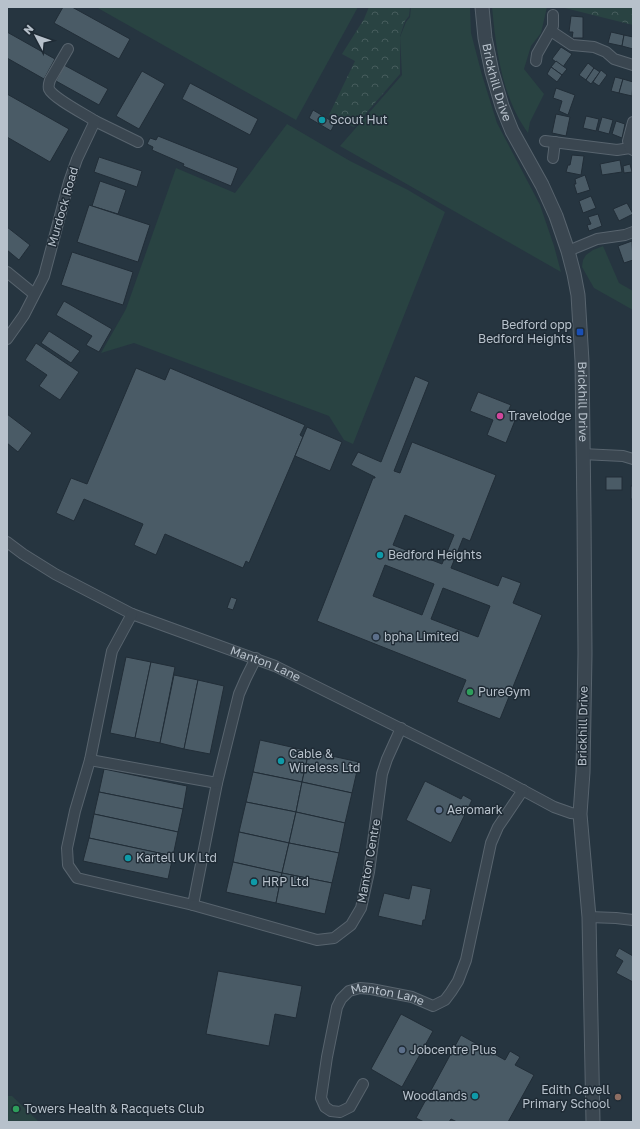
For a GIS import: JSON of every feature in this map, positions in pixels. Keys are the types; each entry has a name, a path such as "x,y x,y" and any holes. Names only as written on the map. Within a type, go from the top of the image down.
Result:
{"street":[{"name":"Brickhill Drive","path":"482,7 485,38 492,72 502,106 512,131 542,185 556,216 568,251 578,294 582,360 584,654 583,772 580,814"},
{"path":"536,61 537,54 553,26 553,15"},
{"path":"551,31 572,45 594,47 606,52 614,59 633,66"},
{"path":"68,49 50,80 48,85 50,90 56,96 95,121 138,142"},
{"name":"Murdock Road","path":"7,339 24,315 44,276 76,159 95,121"},
{"path":"553,158 550,142 617,150 632,149 628,141 633,122"},
{"path":"568,251 597,240 633,232"},
{"path":"7,272 34,294"},
{"path":"582,454 623,456 633,458"},
{"name":"Manton Lane","path":"7,542 55,574 132,614 275,666 401,728 554,807 571,813 580,814"},
{"name":"Manton Centre","path":"132,614 112,650 90,760 75,811 67,848 68,865 77,878 193,905 317,940 334,938 351,925 361,908 369,872 382,774 401,728"},
{"path":"193,905 217,783 239,694 256,658"},
{"path":"90,760 217,783"},
{"name":"Manton Lane","path":"363,1084 350,1107 340,1112 331,1111 325,1106 321,1098 327,1057 341,999 349,991 360,988 412,998 433,1006 445,1000 458,981 466,960 491,843 498,827 523,790"},
{"path":"580,814 589,917 592,1122"},
{"path":"589,917 633,920"}],"green space":[{"path":"96,7 358,7 296,120"},
{"path":"369,7 410,7 409,16 405,21 400,36 400,74 354,127 329,115 355,61 342,54 364,19"},
{"path":"411,7 470,7 471,33 497,123 540,205 561,272 340,146 402,75 400,37 406,22 410,17"},
{"path":"492,7 547,7 541,33 531,46 524,69 544,94 530,122 528,133 519,119 506,89 498,56"},
{"path":"561,7 633,7 633,25"},
{"path":"287,124 350,161 408,190 445,212 353,444 344,440 329,416 134,343 101,353 126,309 176,168 235,193"},
{"path":"603,246 619,283 633,291 633,310 594,288 582,267 583,260 586,255"},
{"name":"Towers Health & Racquets Club","path":"7,1096 12,1096 39,1122 7,1122"}],"building":[{"path":"63,7 72,7 130,39 119,59 54,23"},
{"path":"571,16 583,17 583,38 572,38 573,32 569,32"},
{"path":"7,32 55,59 44,79 7,58"},
{"path":"611,32 624,35 622,46 608,43"},
{"path":"624,35 633,37 633,49 622,46"},
{"path":"561,47 572,54 563,67 552,59"},
{"path":"556,61 567,69 562,75 551,67"},
{"path":"588,63 594,68 586,80 579,75"},
{"path":"64,65 108,89 99,105 56,81"},
{"path":"551,67 562,75 557,82 547,74"},
{"path":"594,68 600,72 591,84 586,80"},
{"path":"601,70 607,75 599,86 593,82"},
{"path":"142,71 165,84 139,129 116,116"},
{"path":"615,77 623,79 619,93 611,91"},
{"path":"623,79 633,82 632,96 619,93"},
{"path":"190,83 258,119 250,135 182,99"},
{"path":"556,88 575,95 568,115 559,111 562,101 553,98"},
{"path":"7,94 69,129 50,162 7,137"},
{"name":"Scout Hut","path":"313,110 335,123 331,131 309,118"},
{"path":"556,114 570,117 566,136 552,133"},
{"path":"586,116 599,119 596,131 583,128"},
{"path":"602,117 613,120 609,134 598,131"},
{"path":"616,121 625,124 622,138 612,134"},
{"path":"158,136 238,168 231,186 183,166 184,164 152,150 153,147 147,144 150,138 156,140"},
{"path":"572,155 584,156 581,175 566,172 568,165 570,165"},
{"path":"99,157 142,171 137,187 94,172"},
{"path":"620,160 622,172 602,175 600,164"},
{"path":"630,164 632,172 624,173 623,166"},
{"path":"585,175 590,190 577,194 574,184 576,184 575,179"},
{"path":"100,181 126,190 118,214 92,206"},
{"path":"591,196 596,208 583,213 579,201"},
{"path":"627,203 633,214 619,221 613,209"},
{"path":"89,205 150,225 138,262 77,242"},
{"path":"598,214 602,226 589,231 587,225 591,224 588,217"},
{"path":"7,227 30,245 19,260 7,250"},
{"path":"632,241 633,260 624,263 618,246"},
{"path":"72,252 133,272 123,305 61,285"},
{"path":"64,301 112,329 99,352 86,345 92,336 56,315"},
{"path":"49,331 80,351 71,363 41,343"},
{"path":"36,343 79,372 60,400 39,386 47,375 25,360"},
{"path":"136,368 165,380 170,368 305,425 300,435 303,437 249,563 246,561 243,568 165,534 156,555 134,545 143,524 84,499 74,521 56,513 71,478 87,484"},
{"name":"Bedford Heights","path":"415,376 429,382 394,471 400,473 412,442 496,475 470,541 463,538 451,568 498,586 502,576 521,583 513,603 542,615 500,719 457,702 466,680 317,621 373,478 375,478 351,465 358,452 381,462","holes":["405,515 454,535 442,564 393,545","385,565 434,584 422,615 373,596","443,588 490,606 478,637 431,619"]},
{"name":"Travelodge","path":"478,392 511,405 509,409 518,413 506,443 487,435 493,420 470,411"},
{"path":"7,414 32,433 18,452 7,443"},
{"path":"307,427 342,442 330,471 295,456"},
{"path":"606,477 622,477 622,490 606,490"},
{"path":"631,486 633,486 633,499 631,499"},
{"path":"231,597 237,599 233,610 227,608"},
{"path":"126,657 151,662 135,738 110,733"},
{"path":"151,662 175,667 160,743 135,738"},
{"path":"174,675 198,680 184,749 160,743"},
{"path":"198,680 224,686 210,754 184,749"},
{"name":"Cable & Wireless Ltd","path":"260,740 309,751 302,782 253,772"},
{"path":"309,751 359,762 352,793 302,782"},
{"path":"104,769 187,786 183,809 99,792"},
{"path":"253,772 302,782 296,812 246,802"},
{"name":"Aeromark","path":"425,781 461,799 463,795 472,800 451,843 406,820"},
{"path":"302,782 352,793 345,823 296,812"},
{"name":"Kartell UK Ltd","path":"99,792 183,809 178,832 94,814"},
{"name":"Kartell UK Ltd","path":"246,802 296,812 289,843 239,832"},
{"path":"296,812 345,823 339,853 289,843"},
{"name":"Kartell UK Ltd","path":"94,814 178,832 173,856 89,838"},
{"name":"Kartell UK Ltd","path":"239,832 289,843 282,873 233,862"},
{"name":"Kartell UK Ltd","path":"89,838 173,856 168,879 83,861"},
{"path":"289,843 339,853 332,883 282,873"},
{"name":"HRP Ltd","path":"233,862 282,873 276,903 226,892"},
{"path":"282,873 332,883 325,914 276,903"},
{"path":"412,885 431,889 425,920 423,920 422,926 378,916 384,893 409,899"},
{"path":"619,948 633,956 633,982 616,973 623,961 615,956"},
{"path":"218,971 302,986 296,1018 275,1014 269,1046 206,1034"},
{"name":"Jobcentre Plus","path":"401,1014 433,1031 402,1087 371,1069"},
{"name":"Woodlands","path":"461,1035 505,1060 510,1051 520,1057 515,1065 534,1075 508,1122 457,1122 451,1119 449,1122 424,1122 416,1118"}],"place":[{"name":"Scout Hut","path":"322,120"},
{"name":"Bedford opp Bedford Heights","path":"580,332"},
{"name":"Travelodge","path":"500,416"},
{"name":"Bedford Heights","path":"380,555"},
{"name":"bpha Limited","path":"376,637"},
{"name":"PureGym","path":"470,692"},
{"name":"Cable & Wireless Ltd","path":"281,761"},
{"name":"Aeromark","path":"439,810"},
{"name":"Kartell UK Ltd","path":"128,858"},
{"name":"HRP Ltd","path":"254,882"},
{"name":"Jobcentre Plus","path":"402,1050"},
{"name":"Woodlands","path":"475,1096"},
{"name":"Edith Cavell Primary School","path":"618,1097"},
{"name":"Towers Health & Racquets Club","path":"16,1109"}]}
